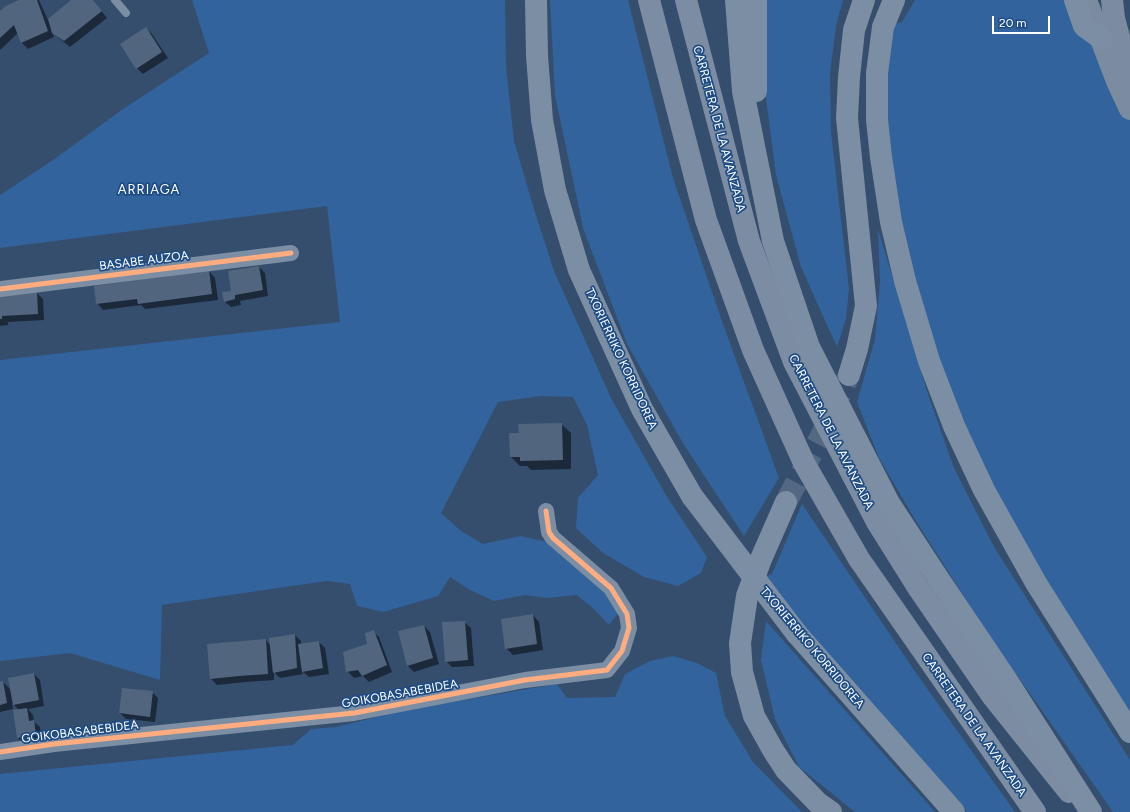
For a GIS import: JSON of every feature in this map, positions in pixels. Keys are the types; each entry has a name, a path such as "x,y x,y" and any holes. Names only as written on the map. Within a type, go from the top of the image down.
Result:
{"highway":[{"name":"TXORIERRIKO KORRIDOREA","path":"536,0 537,56 542,120 555,190 579,270 642,409 692,496 797,634 954,812"},
{"name":"CARRETERA DE LA AVANZADA","path":"650,0 706,220 753,350 804,463 859,559 1035,812"},
{"name":"CARRETERA DE LA AVANZADA","path":"686,0 749,241 794,362 877,522 917,586 993,697 1085,812"},
{"path":"736,0 743,91 757,165 773,241 809,347 886,496 1091,812"},
{"path":"756,0 757,165"},
{"path":"849,375 857,349 866,306 847,118 849,77 854,30 864,0"},
{"path":"894,0 883,27 877,73 877,120 891,222 904,282 929,361 954,426 984,490 1036,583 1130,732"},
{"path":"1074,0 1084,26 1102,39"},
{"path":"786,502 761,558 747,596 740,643 742,672 754,716 773,750 786,770 818,803 831,812"}],"main road":[{"path":"1086,0 1117,81 1130,109"},
{"path":"1112,0 1114,18 1130,79"}],"street":[{"name":"BASABE AUZOA","path":"0,289 291,253"},
{"name":"GOIKOBASABEBIDEA","path":"0,752 54,744 354,714 525,680 607,670 622,651 629,628 627,614 611,588 553,538 549,532 546,511"}],"lane":[{"path":"115,0 126,13"}],"shaded area":[{"path":"192,0 505,0 506,67 514,141 554,271 611,398 667,497 707,557 701,573 678,586 644,577 603,553 576,528 578,498 598,475 587,425 573,397 541,396 498,402 441,513 461,531 483,544 521,536 547,542 600,581 620,611 609,625 594,609 577,595 547,598 525,595 494,601 468,589 450,577 438,596 383,612 357,606 350,584 326,581 162,605 160,680 70,653 0,661 0,360 340,322 327,206 0,248 0,195 53,160 123,109 209,53"},
{"path":"550,0 628,0 673,178 724,327 779,478 744,536 684,445 627,344 583,228 555,95"},
{"path":"765,0 843,0 836,26 830,73 831,132 849,289 846,319 837,347 801,267 776,175 762,67"},
{"path":"915,0 1086,0 1130,109 1130,732 984,490 891,222 883,27 902,22"},
{"path":"878,229 927,391 954,468 994,547 1130,760 1130,812 1113,812 988,634 914,518 879,458 857,402 875,339 880,281"},
{"path":"802,504 914,670 1015,812 967,812 755,579 772,574"},
{"path":"766,621 935,812 855,812 799,767 775,719 761,660"},
{"path":"673,656 697,663 716,673 725,716 753,762 802,812 0,812 0,774 293,745 311,729 336,727 405,710 557,684 567,698 615,697 625,674 650,661"}],"building":[{"path":"19,0 37,0 48,31 21,43 14,25 0,38 0,11 6,6"},
{"path":"71,0 93,0 102,11 64,41 52,33 48,19"},
{"path":"146,27 162,52 136,69 120,44"},
{"path":"259,266 263,290 235,295 235,299 224,302 222,292 231,291 228,271"},
{"path":"209,270 212,294 138,304 137,299 96,304 94,286"},
{"path":"37,291 38,314 2,316 2,319 0,319 0,294"},
{"path":"562,423 563,460 520,461 520,457 510,457 509,433 519,433 518,424"},
{"path":"533,614 537,644 505,649 501,619"},
{"path":"465,621 468,660 445,662 442,622"},
{"path":"424,625 433,658 407,666 398,631"},
{"path":"374,630 387,665 362,676 358,670 346,672 343,652 367,644 365,633"},
{"path":"295,634 297,668 273,673 269,638"},
{"path":"266,639 268,674 210,679 207,644"},
{"path":"319,641 323,668 302,672 298,644"},
{"path":"34,673 39,700 13,705 8,678"},
{"path":"3,681 7,703 0,705 0,682"},
{"path":"122,688 153,691 150,717 119,713"},
{"path":"27,708 29,721 34,720 36,735 17,738 13,710"}],"tunnel":[{"path":"786,502 821,436 849,375"}],"cycle path":[{"path":"0,289 291,253"},
{"path":"0,752 54,744 354,713 525,680 607,670 622,651 629,628 627,614 611,588 553,538 549,532 546,511"}],"district":[{"name":"ARRIAGA","path":"149,190"}]}
